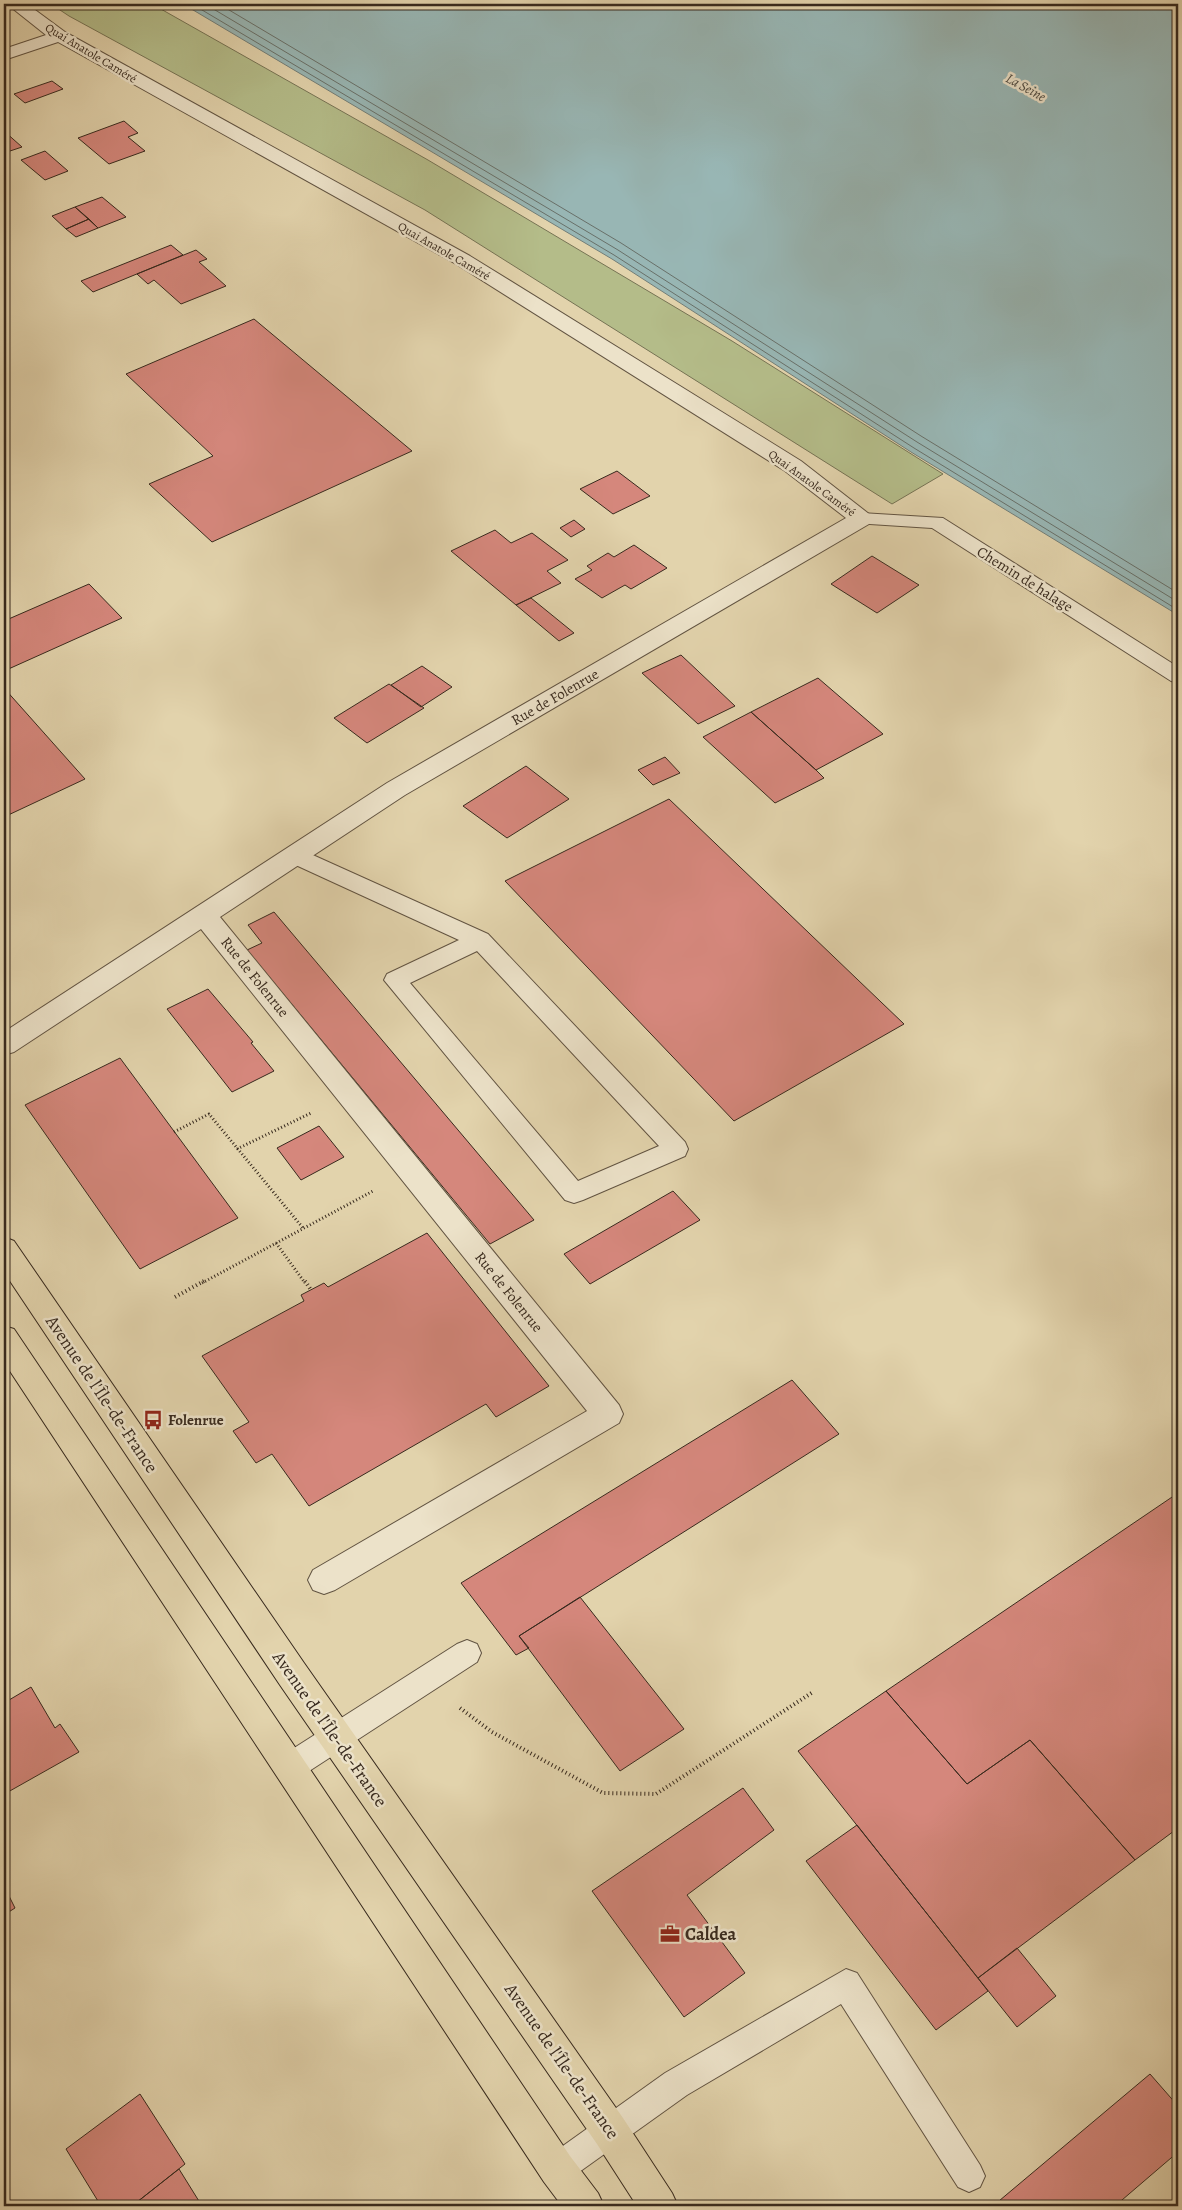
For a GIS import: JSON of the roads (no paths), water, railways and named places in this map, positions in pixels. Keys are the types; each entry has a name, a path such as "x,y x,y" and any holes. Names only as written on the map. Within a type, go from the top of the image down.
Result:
{"main road":[{"name":"Avenue de l'Île-de-France","path":"4,1250 336,1737 660,2206"},
{"path":"4,1338 557,2169 585,2206"}],"street":[{"name":"Quai Anatole Caméré","path":"16,4 59,36 462,260 793,466 861,519"},
{"path":"4,55 59,36"},
{"name":"Rue de Folenrue","path":"4,1045 396,789 861,519"},
{"name":"Rue de Folenrue","path":"204,915 608,1414 324,1580"}],"lane":[{"name":"Chemin de halage","path":"861,519 936,522 1178,676"},
{"path":"295,855 480,940 676,1150 574,1194 395,980 480,940"},
{"path":"290,1767 467,1653"},
{"path":"557,2169 676,2084 846,1984 969,2176"}],"water":[{"name":"La Seine","path":"183,4 1178,4 1178,615 911,452 612,259"}],"place":[{"name":"Folenrue","path":"153,1420"},
{"name":"Caldea","path":"670,1934"}]}
